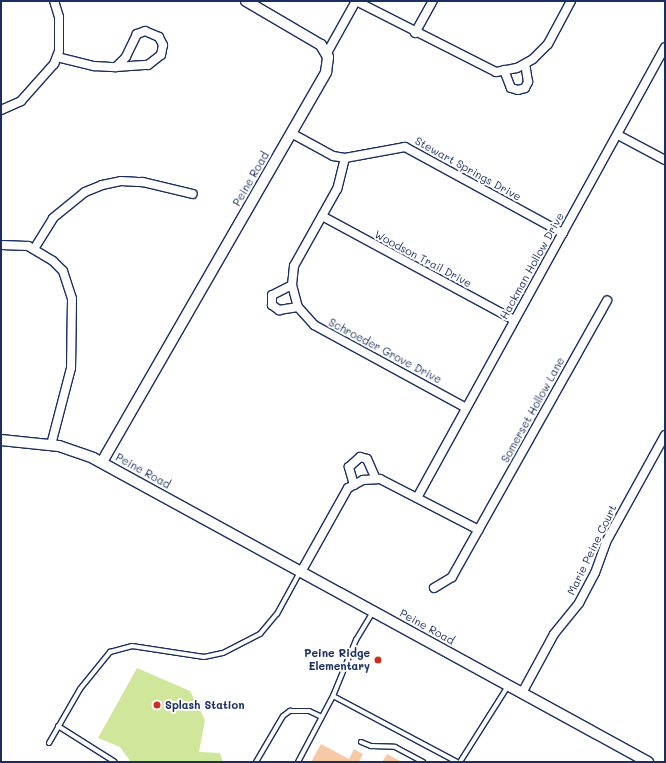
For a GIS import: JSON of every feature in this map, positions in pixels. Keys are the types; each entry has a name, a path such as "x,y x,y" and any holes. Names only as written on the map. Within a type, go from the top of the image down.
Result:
{"street":[{"path":"1,110 21,101 39,84 57,57 59,17 54,1"},
{"path":"246,1 305,33 327,53 356,1 486,69 504,70 525,64 548,44 571,1"},
{"path":"415,33 433,1"},
{"path":"57,57 94,66 116,68 148,64 156,61 163,50 159,37 146,31 137,34 126,57 116,68"},
{"name":"Hackman Hollow Drive","path":"418,496 514,320 618,135 665,47"},
{"name":"Peine Road","path":"327,53 326,72 102,462 648,762"},
{"path":"504,70 511,88 518,90 525,88 528,82 525,64"},
{"name":"Stewart Springs Drive","path":"291,133 333,156 345,158 405,147 563,233"},
{"path":"618,135 665,160"},
{"name":"Schroeder Grove Drive","path":"345,158 340,182 294,266 292,285 298,307 314,325 466,408"},
{"path":"34,249 53,218 85,192 102,185 120,181 143,182 193,194"},
{"name":"Woodson Trail Drive","path":"322,216 514,320"},
{"path":"1,245 14,243 34,249 62,271 68,284 74,316 71,368 51,445"},
{"path":"292,285 272,295 272,305 279,310 298,307"},
{"name":"Somerset Hollow Lane","path":"434,588 452,577 607,301"},
{"name":"Marie Peine Court","path":"522,693 554,634 579,603 595,573 606,542 665,435"},
{"path":"1,440 51,445 80,452 102,462"},
{"path":"354,485 349,467 360,457 367,459 376,479"},
{"path":"301,572 348,488 376,479 418,496 478,530"}],"lane":[{"path":"49,743 94,669 110,652 132,646 204,657 223,653 260,634 277,614 301,572"},
{"path":"298,762 333,696 356,640 373,612"},
{"path":"460,762 508,685"},
{"path":"333,696 457,762"},
{"path":"256,762 283,716 290,711 310,711 322,717"},
{"path":"58,726 116,762"},
{"path":"361,742 371,746 395,747 423,762"}],"green space":[{"name":"Splash Station","path":"137,668 190,691 205,720 199,752 220,753 223,762 131,762 120,747 98,738"}],"building":[{"path":"321,744 349,759 354,749 363,754 359,762 311,762"},
{"path":"387,754 402,762 382,762"}],"place":[{"name":"Peine Ridge Elementary","path":"378,660"},
{"name":"Splash Station","path":"157,705"}]}
